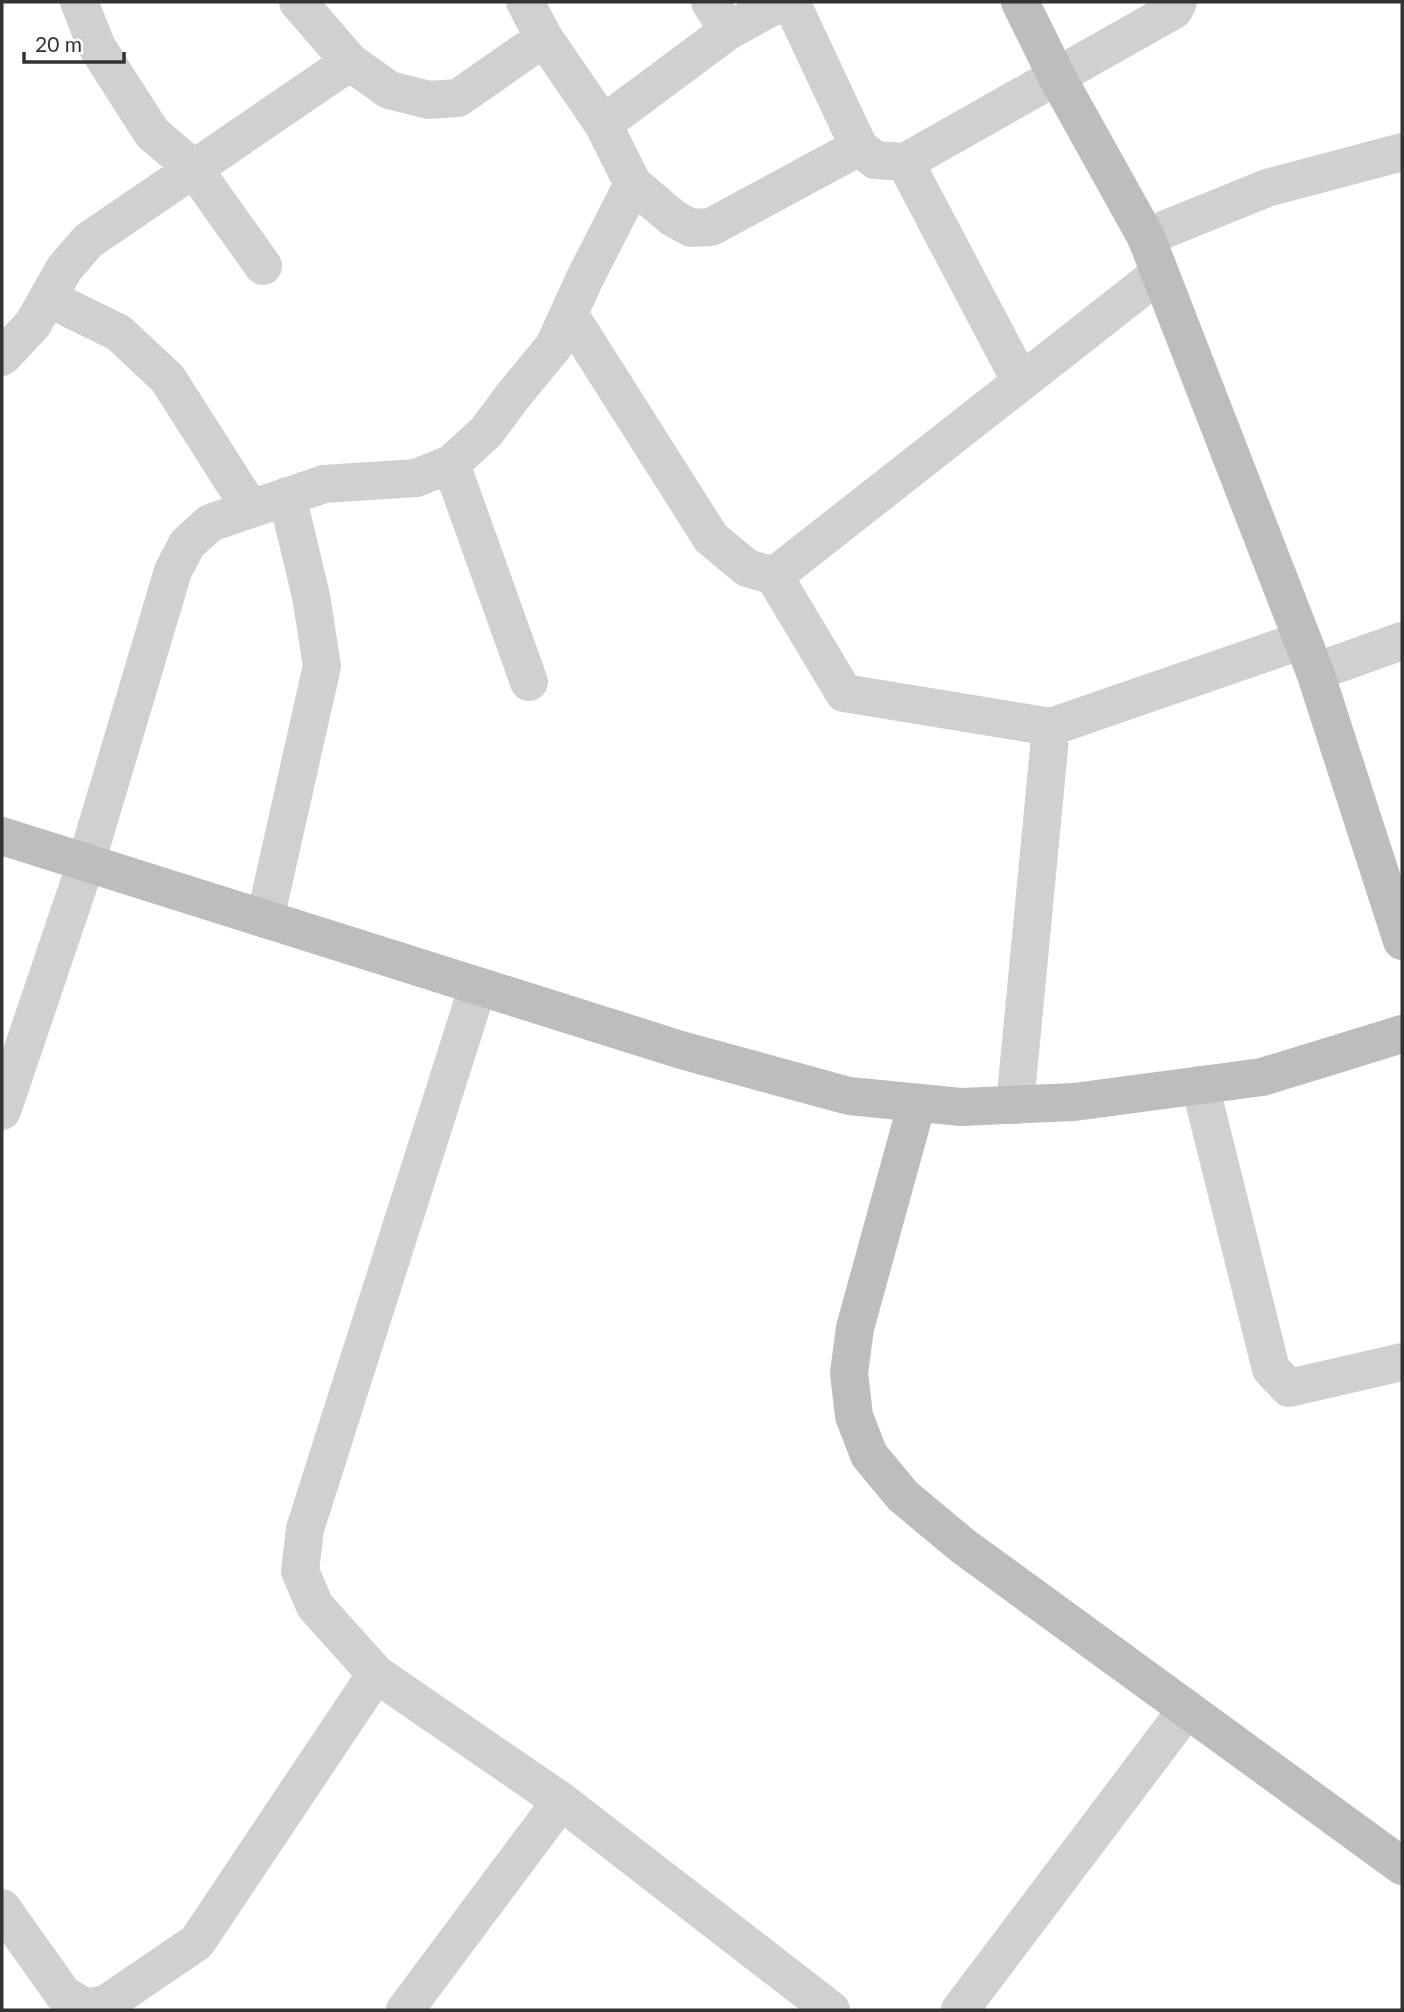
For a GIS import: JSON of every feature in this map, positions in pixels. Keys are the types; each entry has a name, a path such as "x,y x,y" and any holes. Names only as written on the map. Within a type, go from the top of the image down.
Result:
{"street":[{"path":"79,2 97,47 152,133 194,169 263,267"},
{"path":"298,2 349,62 390,90 429,100 458,98 544,38"},
{"path":"525,2 544,38 603,124 633,184 673,219 691,228 711,227 859,147"},
{"path":"603,124 719,17 781,2"},
{"path":"791,2 859,147 875,160 905,162 1174,10 1178,2"},
{"path":"1020,2 1056,77 1146,237 1309,656 1402,941"},
{"path":"2,357 33,324 64,269 88,242 349,62"},
{"path":"1146,237 1267,188 1402,152"},
{"path":"905,162 1021,382"},
{"path":"3,1102 86,863 173,571 187,544 210,523 324,484 416,478 451,464 486,432 554,346 633,184"},
{"path":"774,576 1160,273"},
{"path":"48,298 119,333 168,379 250,508"},
{"path":"569,314 711,538 747,568 774,576 844,694 1051,727 1309,656 1402,640"},
{"path":"451,464 529,681"},
{"path":"265,919 322,667 312,596 287,496"},
{"path":"1015,1105 1051,727"},
{"path":"2,836 681,1050 849,1096 961,1107 1074,1102 1262,1077 1402,1034"},
{"path":"478,986 305,1529 300,1571 315,1606 376,1674 561,1801 831,2010"},
{"path":"1200,1085 1271,1368 1289,1388 1402,1362"},
{"path":"917,1103 855,1328 849,1373 854,1416 870,1455 903,1496 963,1546 1402,1866"},
{"path":"2,1908 63,1994 86,2008 106,2004 197,1942 376,1674"},
{"path":"960,2010 1187,1709"},
{"path":"405,2010 561,1801"}]}
